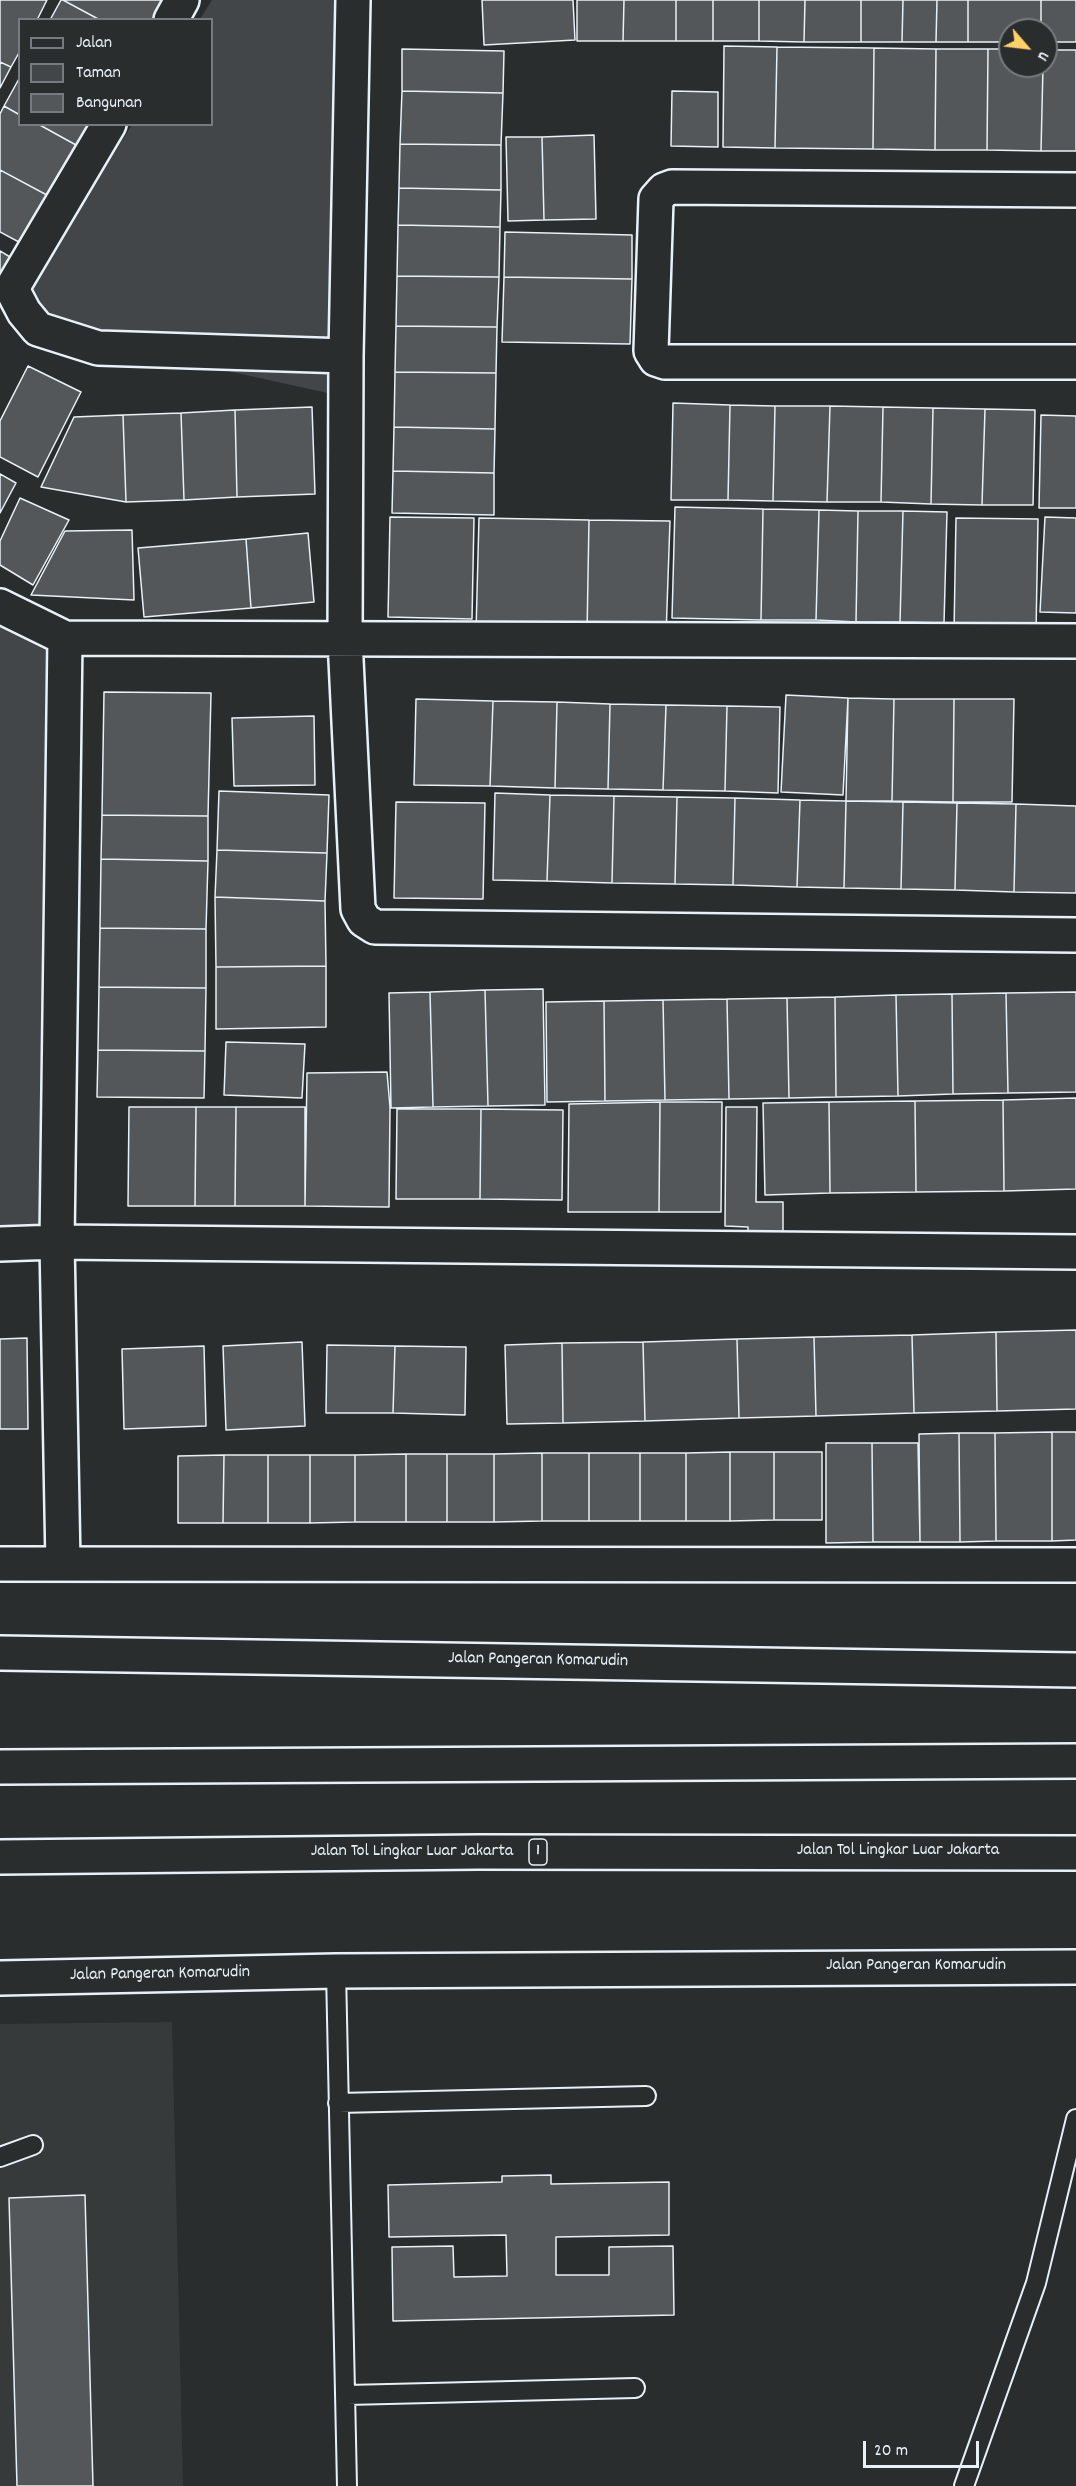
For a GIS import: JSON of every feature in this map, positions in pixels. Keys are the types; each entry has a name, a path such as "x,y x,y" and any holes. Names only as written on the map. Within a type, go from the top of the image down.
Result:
{"main road":[{"path":"172,18 182,0"},
{"path":"353,0 346,356 345,639 358,909 364,920 375,927 1076,935"},
{"path":"108,126 15,283 14,293 24,312 38,329 98,348 346,356"},
{"path":"1076,190 672,187 664,189 656,199 651,351 656,358 665,362 1076,362"},
{"path":"0,606 65,638 1076,641"},
{"path":"63,1564 57,1242 65,638"},
{"path":"0,1244 57,1242 1076,1252"},
{"path":"0,1564 1076,1565"},
{"name":"Jalan Pangeran Komarudin","path":"0,1653 1076,1670"},
{"path":"0,1767 1076,1761"},
{"name":"Jalan Tol Lingkar Luar Jakarta","path":"0,1857 467,1852 1076,1853"},
{"name":"Jalan Pangeran Komarudin","path":"0,1978 336,1971 1076,1967"}],"lane":[{"path":"336,1971 347,2395 347,2486"},
{"path":"338,2103 646,2096"},
{"path":"964,2486 1036,2283 1076,2119"},
{"path":"0,2157 33,2145"},
{"path":"347,2395 635,2388"}],"shaded area":[{"path":"172,2022 183,2486 0,2486 0,2024"}],"green space":[{"path":"212,0 345,0 332,394 96,342 22,295 131,126 213,126 213,18 201,18"},
{"path":"0,606 65,638 57,1242 0,1244"}],"building":[{"path":"0,0 47,0 38,18 18,18 18,55 11,67 0,62"},
{"path":"63,0 96,18 51,18"},
{"path":"63,0 165,0 156,18 96,18"},
{"path":"482,0 573,0 575,40 484,45"},
{"path":"577,0 624,0 623,41 577,41"},
{"path":"624,0 676,0 676,41 623,41"},
{"path":"676,0 713,0 713,41 676,41"},
{"path":"713,0 759,0 759,41 713,41"},
{"path":"759,0 805,0 804,42 759,41"},
{"path":"805,0 861,0 861,42 804,42"},
{"path":"861,0 903,0 902,42 861,42"},
{"path":"903,0 937,0 936,42 902,42"},
{"path":"937,0 968,0 968,42 936,42"},
{"path":"968,0 1041,0 1041,18 998,18 998,42 968,42"},
{"path":"1041,0 1076,0 1076,42 1058,42 1058,18 1041,18"},
{"path":"724,46 777,47 775,148 723,147"},
{"path":"777,47 874,48 873,149 775,148"},
{"path":"874,48 936,49 935,150 873,149"},
{"path":"402,49 504,51 503,93 402,91"},
{"path":"936,49 988,49 987,150 935,150"},
{"path":"988,49 998,49 998,78 1043,78 1041,151 987,150"},
{"path":"1058,50 1076,50 1076,151 1041,151 1043,78 1058,78"},
{"path":"0,62 11,67 0,88"},
{"path":"18,81 18,114 4,106"},
{"path":"402,91 503,93 501,145 400,144"},
{"path":"672,91 718,92 718,147 671,146"},
{"path":"4,106 18,114 18,126 42,126 85,150 58,201 0,170 0,114"},
{"path":"42,126 98,126 85,150"},
{"path":"594,135 596,219 544,220 542,137"},
{"path":"506,137 542,137 544,220 508,221"},
{"path":"400,144 501,145 501,190 399,188"},
{"path":"0,170 58,201 32,249 0,232"},
{"path":"399,188 501,190 500,227 398,225"},
{"path":"398,225 500,227 499,277 397,276"},
{"path":"505,232 632,235 632,279 504,277"},
{"path":"0,251 10,257 0,274"},
{"path":"397,276 499,277 497,327 396,326"},
{"path":"504,277 632,279 630,344 502,342"},
{"path":"396,326 497,327 496,373 395,372"},
{"path":"28,366 81,392 38,477 0,457 0,421"},
{"path":"395,372 496,373 495,429 394,427"},
{"path":"673,403 730,405 728,500 671,500"},
{"path":"730,405 775,406 773,501 728,500"},
{"path":"775,406 830,406 827,502 773,501"},
{"path":"830,406 883,407 881,502 827,502"},
{"path":"312,407 315,494 237,497 235,410"},
{"path":"883,407 933,408 931,504 881,502"},
{"path":"933,408 985,409 982,505 931,504"},
{"path":"985,409 1035,410 1033,505 982,505"},
{"path":"235,410 237,497 184,500 181,413"},
{"path":"181,413 184,500 126,502 123,415"},
{"path":"123,415 126,502 41,487 74,417"},
{"path":"1041,415 1076,416 1076,508 1039,508"},
{"path":"394,427 495,429 494,473 393,471"},
{"path":"393,471 494,473 494,515 392,513"},
{"path":"0,474 16,483 0,513"},
{"path":"20,498 69,520 33,585 0,565 0,541"},
{"path":"675,507 763,509 761,620 672,618"},
{"path":"763,509 819,510 816,620 761,620"},
{"path":"819,510 858,511 856,622 816,620"},
{"path":"858,511 903,511 900,622 856,622"},
{"path":"903,511 947,512 944,623 900,622"},
{"path":"390,517 474,518 472,619 388,617"},
{"path":"1045,517 1076,518 1076,613 1040,612"},
{"path":"479,518 589,520 587,634 476,632"},
{"path":"956,518 1038,519 1036,633 954,632"},
{"path":"589,520 670,521 666,636 587,634"},
{"path":"132,530 134,600 31,595 65,531"},
{"path":"308,533 314,602 251,608 246,539"},
{"path":"246,539 251,608 144,617 138,548"},
{"path":"104,692 211,693 208,816 102,815"},
{"path":"786,695 848,698 843,795 781,792"},
{"path":"848,698 894,699 892,801 846,801"},
{"path":"416,699 493,701 490,786 414,785"},
{"path":"894,699 954,699 953,802 892,801"},
{"path":"954,699 1014,699 1012,802 953,802"},
{"path":"493,701 557,702 555,788 490,786"},
{"path":"557,702 610,704 608,789 555,788"},
{"path":"610,704 666,705 663,790 608,789"},
{"path":"666,705 727,706 725,791 663,790"},
{"path":"727,706 780,707 778,793 725,791"},
{"path":"314,716 315,785 234,786 232,718"},
{"path":"219,791 329,795 327,853 217,850"},
{"path":"495,793 550,795 547,881 493,880"},
{"path":"550,795 614,796 612,883 547,881"},
{"path":"614,796 677,797 675,884 612,883"},
{"path":"677,797 735,798 733,885 675,884"},
{"path":"735,798 800,800 797,887 733,885"},
{"path":"800,800 846,801 844,888 797,887"},
{"path":"846,801 903,802 901,889 844,888"},
{"path":"396,802 485,803 483,899 394,898"},
{"path":"903,802 957,803 955,890 901,889"},
{"path":"957,803 1016,804 1014,892 955,890"},
{"path":"1016,804 1076,806 1076,893 1014,892"},
{"path":"102,815 208,816 208,861 101,859"},
{"path":"217,850 327,853 325,901 215,897"},
{"path":"101,859 208,861 206,929 100,928"},
{"path":"215,897 325,901 326,966 216,967"},
{"path":"100,928 206,929 206,988 99,987"},
{"path":"326,966 326,1027 216,1029 216,967"},
{"path":"99,987 206,988 205,1051 98,1050"},
{"path":"543,989 545,1105 488,1106 485,990"},
{"path":"485,990 488,1106 433,1107 430,992"},
{"path":"430,992 433,1107 391,1108 389,993"},
{"path":"1076,992 1076,1092 1008,1093 1006,993"},
{"path":"1006,993 1008,1093 953,1094 952,994"},
{"path":"952,994 953,1094 898,1096 896,995"},
{"path":"896,995 898,1096 836,1097 835,997"},
{"path":"835,997 836,1097 789,1098 787,998"},
{"path":"787,998 789,1098 729,1099 727,999"},
{"path":"727,999 729,1099 665,1100 663,1000"},
{"path":"663,1000 665,1100 605,1101 604,1001"},
{"path":"604,1001 605,1101 547,1102 546,1002"},
{"path":"226,1042 305,1044 302,1098 224,1095"},
{"path":"98,1050 205,1051 204,1098 97,1097"},
{"path":"387,1072 390,1107 389,1207 305,1206 307,1073"},
{"path":"1076,1098 1076,1189 1004,1191 1003,1100"},
{"path":"1003,1100 1004,1191 916,1192 915,1101"},
{"path":"915,1101 916,1192 830,1193 829,1102"},
{"path":"660,1102 722,1102 721,1212 659,1212"},
{"path":"660,1102 659,1212 568,1212 569,1104"},
{"path":"829,1102 830,1193 765,1195 763,1103"},
{"path":"129,1107 196,1107 195,1206 128,1206"},
{"path":"196,1107 236,1107 235,1206 195,1206"},
{"path":"236,1107 305,1107 305,1206 235,1206"},
{"path":"726,1107 757,1107 756,1202 783,1202 783,1232 748,1232 748,1227 725,1226"},
{"path":"397,1109 481,1109 480,1199 396,1199"},
{"path":"481,1109 563,1110 562,1200 480,1199"},
{"path":"1076,1330 1076,1409 997,1411 996,1332"},
{"path":"996,1332 997,1411 914,1413 912,1335"},
{"path":"912,1335 914,1413 816,1416 814,1337"},
{"path":"814,1337 816,1416 739,1418 737,1339"},
{"path":"27,1338 28,1429 0,1429 0,1339"},
{"path":"737,1339 739,1418 645,1421 643,1342"},
{"path":"302,1342 305,1426 226,1430 223,1346"},
{"path":"643,1342 645,1421 563,1423 562,1343"},
{"path":"562,1343 563,1423 507,1424 505,1345"},
{"path":"327,1345 395,1346 393,1413 326,1413"},
{"path":"204,1346 206,1426 124,1429 122,1349"},
{"path":"395,1346 466,1347 465,1415 393,1413"},
{"path":"1052,1432 1052,1541 996,1541 995,1433"},
{"path":"1052,1432 1076,1432 1076,1540 1052,1541"},
{"path":"959,1433 960,1542 920,1542 919,1434"},
{"path":"959,1433 995,1433 996,1541 960,1542"},
{"path":"826,1443 872,1443 873,1542 826,1543"},
{"path":"872,1443 918,1443 920,1542 873,1542"},
{"path":"730,1452 774,1452 774,1520 730,1521"},
{"path":"730,1452 730,1521 686,1521 686,1453"},
{"path":"774,1452 822,1452 822,1520 774,1520"},
{"path":"542,1453 589,1453 589,1521 542,1521"},
{"path":"542,1453 542,1521 494,1522 494,1454"},
{"path":"589,1453 640,1453 640,1521 589,1521"},
{"path":"640,1453 686,1453 686,1521 640,1521"},
{"path":"406,1454 447,1454 447,1522 406,1522"},
{"path":"406,1454 406,1522 355,1522 355,1455"},
{"path":"447,1454 494,1454 494,1522 447,1522"},
{"path":"224,1455 268,1455 268,1523 223,1523"},
{"path":"224,1455 223,1523 178,1523 178,1456"},
{"path":"268,1455 310,1455 310,1523 268,1523"},
{"path":"310,1455 355,1455 355,1522 310,1523"},
{"path":"551,2175 551,2184 669,2182 669,2235 556,2237 556,2275 609,2275 609,2247 673,2246 674,2315 393,2321 392,2247 453,2246 454,2277 507,2276 506,2235 389,2237 388,2185 502,2182 502,2176"},
{"path":"85,2195 93,2486 17,2486 9,2198"}]}
